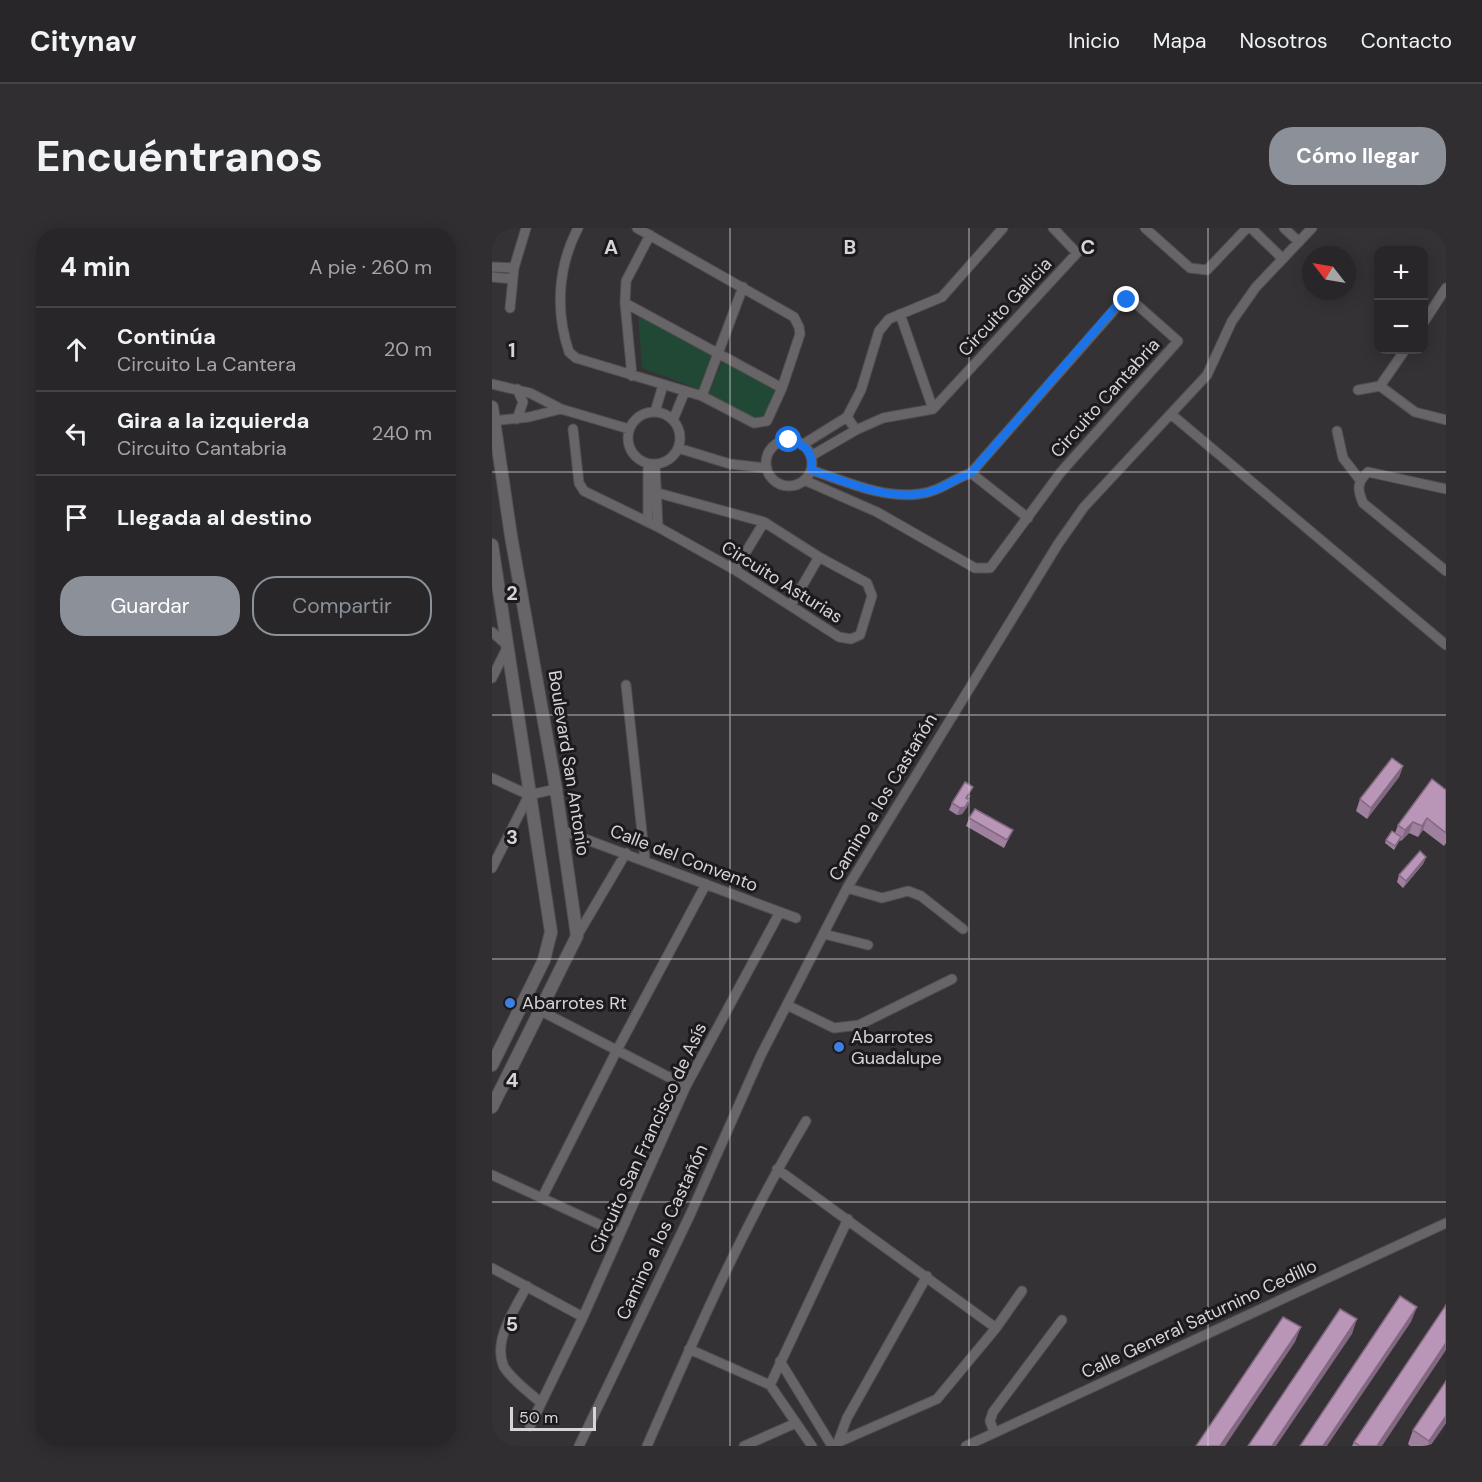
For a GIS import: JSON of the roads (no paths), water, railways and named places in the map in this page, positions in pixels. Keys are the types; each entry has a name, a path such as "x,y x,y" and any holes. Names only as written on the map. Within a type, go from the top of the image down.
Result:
{"street":[{"path":"510,308 513,274 526,228"},
{"path":"579,228 563,269 560,293 569,352 576,357 632,376 702,396 754,423 767,421 782,388 800,334 800,327 794,317 637,228"},
{"path":"802,445 847,417 861,390 879,330 889,319 942,297 1003,228"},
{"name":"Circuito Galicia","path":"933,409 1077,253 1053,228"},
{"path":"1145,228 1190,268 1198,271 1207,270 1249,228 1283,259"},
{"path":"1284,228 1299,242"},
{"name":"Camino a los Castañón","path":"579,1446 787,1005 847,888 1058,544 1084,507 1207,375 1232,321 1256,287 1312,228"},
{"path":"632,376 625,303 626,281 650,235"},
{"path":"492,267 513,274"},
{"path":"492,277 513,274"},
{"path":"702,396 743,287"},
{"path":"1428,316 1446,288"},
{"name":"Circuito Cantabria","path":"804,480 877,512 975,568 983,570 990,568 1061,472 1178,341 1136,303 1127,300 1119,303 971,473 945,487 919,494 886,494 811,470"},
{"path":"625,303 782,388"},
{"path":"811,456 856,430 883,418 933,409 900,314"},
{"path":"1358,390 1380,386 1402,354"},
{"path":"492,384 517,389 561,409 629,429"},
{"path":"655,412 663,385"},
{"path":"1380,386 1415,412 1446,420"},
{"path":"517,389 523,402 517,419"},
{"path":"673,420 685,391"},
{"name":"Boulevard San Antonio","path":"492,407 511,536 556,789 577,936"},
{"path":"493,421 517,419 561,409"},
{"path":"655,412 673,420 680,433 678,448 672,457 652,464 632,453 628,442 629,429 642,414 655,412"},
{"path":"1172,415 1446,645"},
{"path":"847,417 856,430"},
{"name":"Circuito Asturias","path":"573,429 579,483 584,491 658,527 735,570 839,638 850,639 860,635 872,596 871,588 867,583 819,557 764,522 653,494"},
{"path":"1337,431 1343,458 1360,480"},
{"path":"789,440 802,445 811,456 811,470 804,480 794,485 782,485 772,479 767,468 768,454 775,444 789,440"},
{"path":"678,448 730,464 767,468"},
{"path":"652,464 653,494 658,527"},
{"path":"1446,489 1368,472 1360,480 1358,491 1363,503 1446,571"},
{"path":"971,473 1028,518"},
{"path":"648,522 653,494"},
{"path":"877,512 886,494"},
{"path":"735,570 764,522"},
{"path":"492,545 551,932 544,960 492,1065"},
{"path":"790,605 819,557"},
{"path":"492,632 508,646"},
{"path":"492,678 508,646"},
{"path":"626,685 645,860"},
{"path":"492,778 529,795 556,789"},
{"path":"492,868 529,795"},
{"name":"Calle del Convento","path":"561,830 796,918"},
{"path":"492,1107 577,936 626,854"},
{"path":"542,1198 617,1050 706,884"},
{"path":"847,888 882,897 908,891 921,896 963,928"},
{"name":"Circuito San Francisco de Asís","path":"530,1426 583,1317 686,1086 780,912"},
{"path":"824,933 868,945"},
{"path":"787,1005 834,1028 859,1025 952,979"},
{"path":"541,1011 686,1086"},
{"path":"502,1048 519,1056"},
{"path":"647,1446 689,1349 777,1169 806,1121"},
{"path":"777,1169 996,1328"},
{"path":"492,1175 620,1234"},
{"path":"770,1385 848,1219"},
{"name":"Calle General Saturnino Cedillo","path":"966,1446 1446,1223"},
{"path":"492,1268 583,1317"},
{"path":"834,1445 927,1276"},
{"path":"527,1286 499,1340 499,1353 504,1368 541,1403"},
{"path":"834,1445 937,1399 996,1328 1022,1291"},
{"path":"994,1432 990,1421 993,1412 1062,1320"},
{"path":"689,1349 770,1385 812,1446"},
{"path":"780,1361 834,1445"},
{"path":"744,1446 796,1423"}],"place":[{"name":"Abarrotes Rt","path":"510,1003"},
{"name":"Abarrotes Guadalupe","path":"839,1047"}]}
